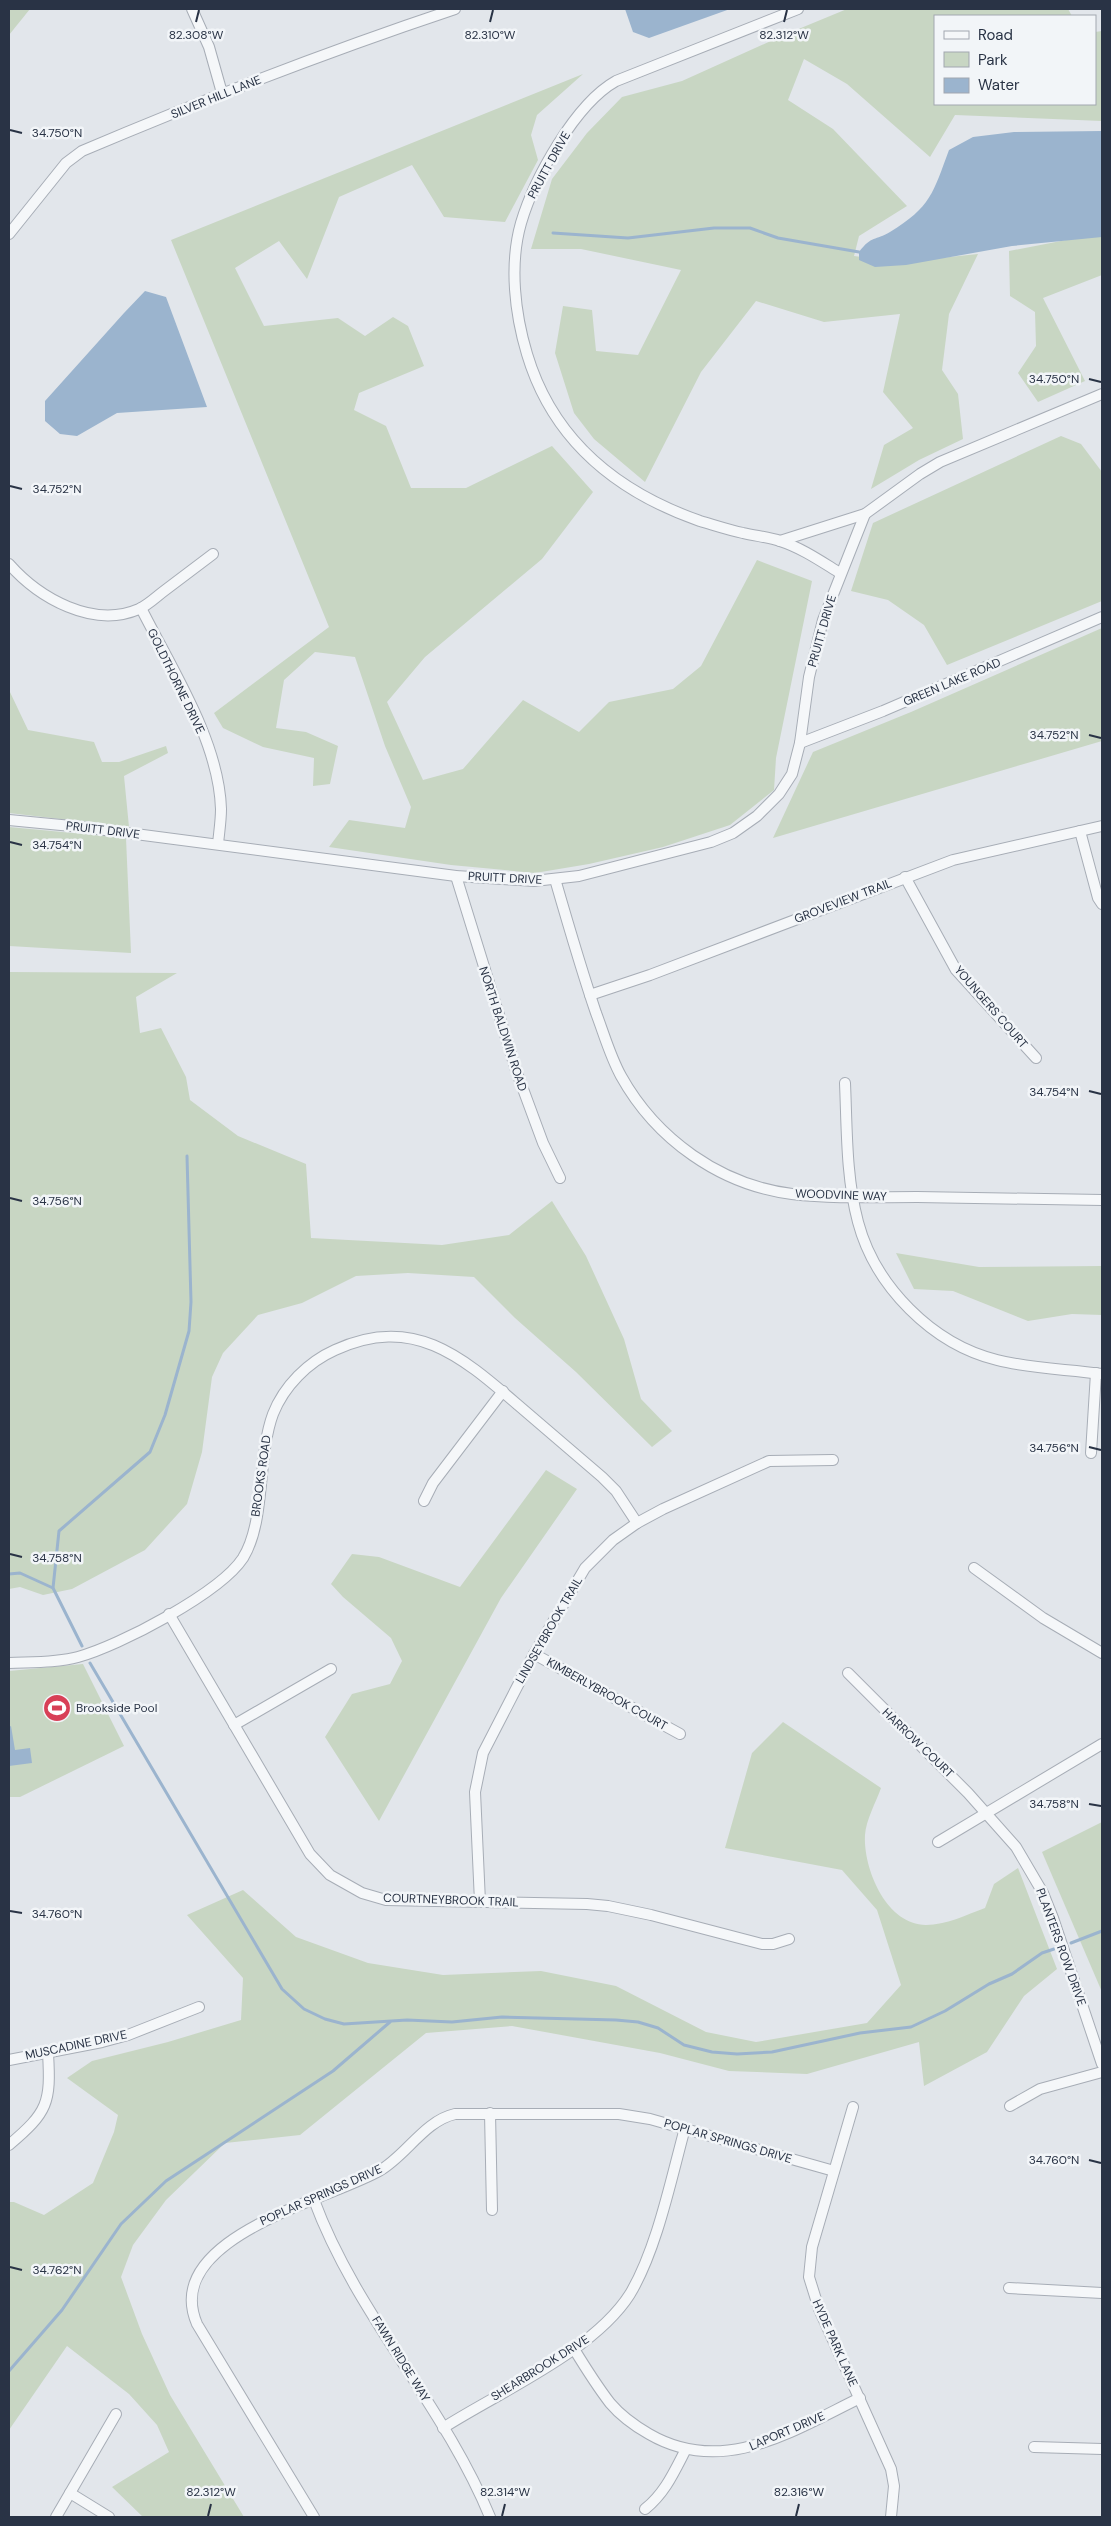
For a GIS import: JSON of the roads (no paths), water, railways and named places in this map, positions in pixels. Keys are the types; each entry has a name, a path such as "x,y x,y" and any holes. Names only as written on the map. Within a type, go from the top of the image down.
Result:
{"street":[{"path":"192,9 208,46 222,93"},
{"name":"SILVER HILL LANE","path":"9,234 66,163 82,151 222,93 359,41 455,9"},
{"name":"PRUITT DRIVE","path":"9,820 82,826 456,876 534,882 633,863 711,842 733,833 757,816 779,794 792,774 800,743 814,654 822,620 840,574 818,559 780,541 742,533 668,508 636,493 590,458 559,423 537,381 524,344 517,310 515,273 518,233 535,187 572,124 592,98 616,82 798,9"},
{"path":"780,541 865,514 920,474 940,462 1102,394"},
{"path":"840,574 865,514"},
{"path":"9,564 23,580 48,597 76,610 121,615 141,608 213,554"},
{"name":"GOLDTHORNE DRIVE","path":"141,608 190,705 204,739 215,774 221,809 218,844"},
{"name":"GREEN LAKE ROAD","path":"800,743 883,711 1102,617"},
{"name":"GROVEVIEW TRAIL","path":"590,995 650,975 953,860 1102,826"},
{"path":"1080,831 1098,898 1102,904"},
{"name":"NORTH BALDWIN ROAD","path":"456,876 516,1070 543,1143 560,1178"},
{"name":"YOUNGERS COURT","path":"905,877 956,970 1036,1058"},
{"name":"WOODVINE WAY","path":"555,879 590,995 622,1077 650,1117 685,1150 724,1173 767,1189 816,1196 1102,1200"},
{"path":"845,1083 849,1176 858,1223 878,1267 899,1297 935,1330 960,1346 996,1360 1027,1366 1099,1373 1091,1453"},
{"name":"BROOKS ROAD","path":"9,1664 78,1657 116,1642 169,1614 218,1583 244,1556 256,1515 264,1446 274,1411 290,1386 319,1358 342,1346 365,1340 389,1337 413,1339 449,1351 476,1369 602,1477 616,1491 636,1523"},
{"path":"424,1501 433,1482 503,1392"},
{"name":"LINDSEYBROOK TRAIL","path":"480,1902 475,1814 477,1772 490,1736 534,1654 585,1568 613,1540 636,1523 671,1505 769,1461 833,1460"},
{"path":"974,1568 1043,1618 1102,1653"},
{"name":"COURTNEYBROOK TRAIL","path":"169,1614 310,1854 330,1875 362,1893 386,1900 608,1906 651,1915 762,1944 773,1944 790,1939"},
{"name":"KIMBERLYBROOK COURT","path":"534,1654 680,1734"},
{"path":"234,1725 331,1669"},
{"name":"HARROW COURT","path":"848,1673 987,1813"},
{"path":"938,1842 1102,1744"},
{"name":"PLANTERS ROW DRIVE","path":"987,1813 1016,1847 1042,1893 1102,2064"},
{"name":"MUSCADINE DRIVE","path":"9,2060 128,2035 199,2007"},
{"path":"9,2145 38,2117 48,2101 50,2088 48,2053"},
{"path":"1010,2106 1040,2089 1102,2072"},
{"name":"HYDE PARK LANE","path":"853,2107 812,2247 809,2277 818,2309 891,2468 894,2486 891,2517"},
{"path":"490,2113 492,2210"},
{"name":"POPLAR SPRINGS DRIVE","path":"314,2517 197,2324 191,2296 199,2272 208,2262 242,2234 266,2219 314,2200 382,2169 443,2118 455,2114 619,2114 650,2119 685,2128 834,2171"},
{"name":"SHEARBROOK DRIVE","path":"443,2428 574,2349 609,2320 624,2302 637,2281 661,2214 685,2128"},
{"name":"FAWN RIDGE WAY","path":"314,2200 345,2268 443,2428 468,2472 490,2517"},
{"path":"1009,2288 1102,2293"},
{"name":"LAPORT DRIVE","path":"574,2349 610,2404 624,2417 657,2439 686,2449 712,2452 735,2451 757,2445 860,2398"},
{"path":"56,2517 116,2414"},
{"path":"1034,2447 1102,2449"},
{"path":"645,2509 666,2488 686,2449"},
{"path":"70,2494 110,2517"}],"water":[{"path":"625,9 730,9 649,38 633,32"},
{"path":"1102,131 1102,237 1012,246 906,265 875,267 859,260 859,252 867,243 885,235 914,215 929,198 949,150 973,137 1014,132"},
{"path":"145,291 166,297 207,407 117,413 77,436 60,434 45,421 45,401"},
{"path":"11,1726 15,1750 30,1748 32,1763 9,1766 9,1727"}],"waterway":[{"path":"553,233 628,238 714,228 750,228 778,238 859,252"},
{"path":"82,1646 53,1588 59,1531 150,1452 165,1415 189,1331 191,1302 187,1156"},
{"path":"9,1574 20,1573 53,1588"},
{"path":"90,1663 282,1989 304,2009 325,2019 344,2024 407,2020 452,2022 502,2017 616,2020 638,2022 658,2028 684,2045 712,2052 737,2054 772,2052 860,2033 911,2027 945,2011 989,1984 1012,1974 1042,1953 1054,1949"},
{"path":"1071,1943 1102,1931"},
{"path":"9,2371 62,2310 121,2224 166,2181 333,2071 390,2022"}],"place":[{"name":"Brookside Pool","path":"57,1708"}]}
